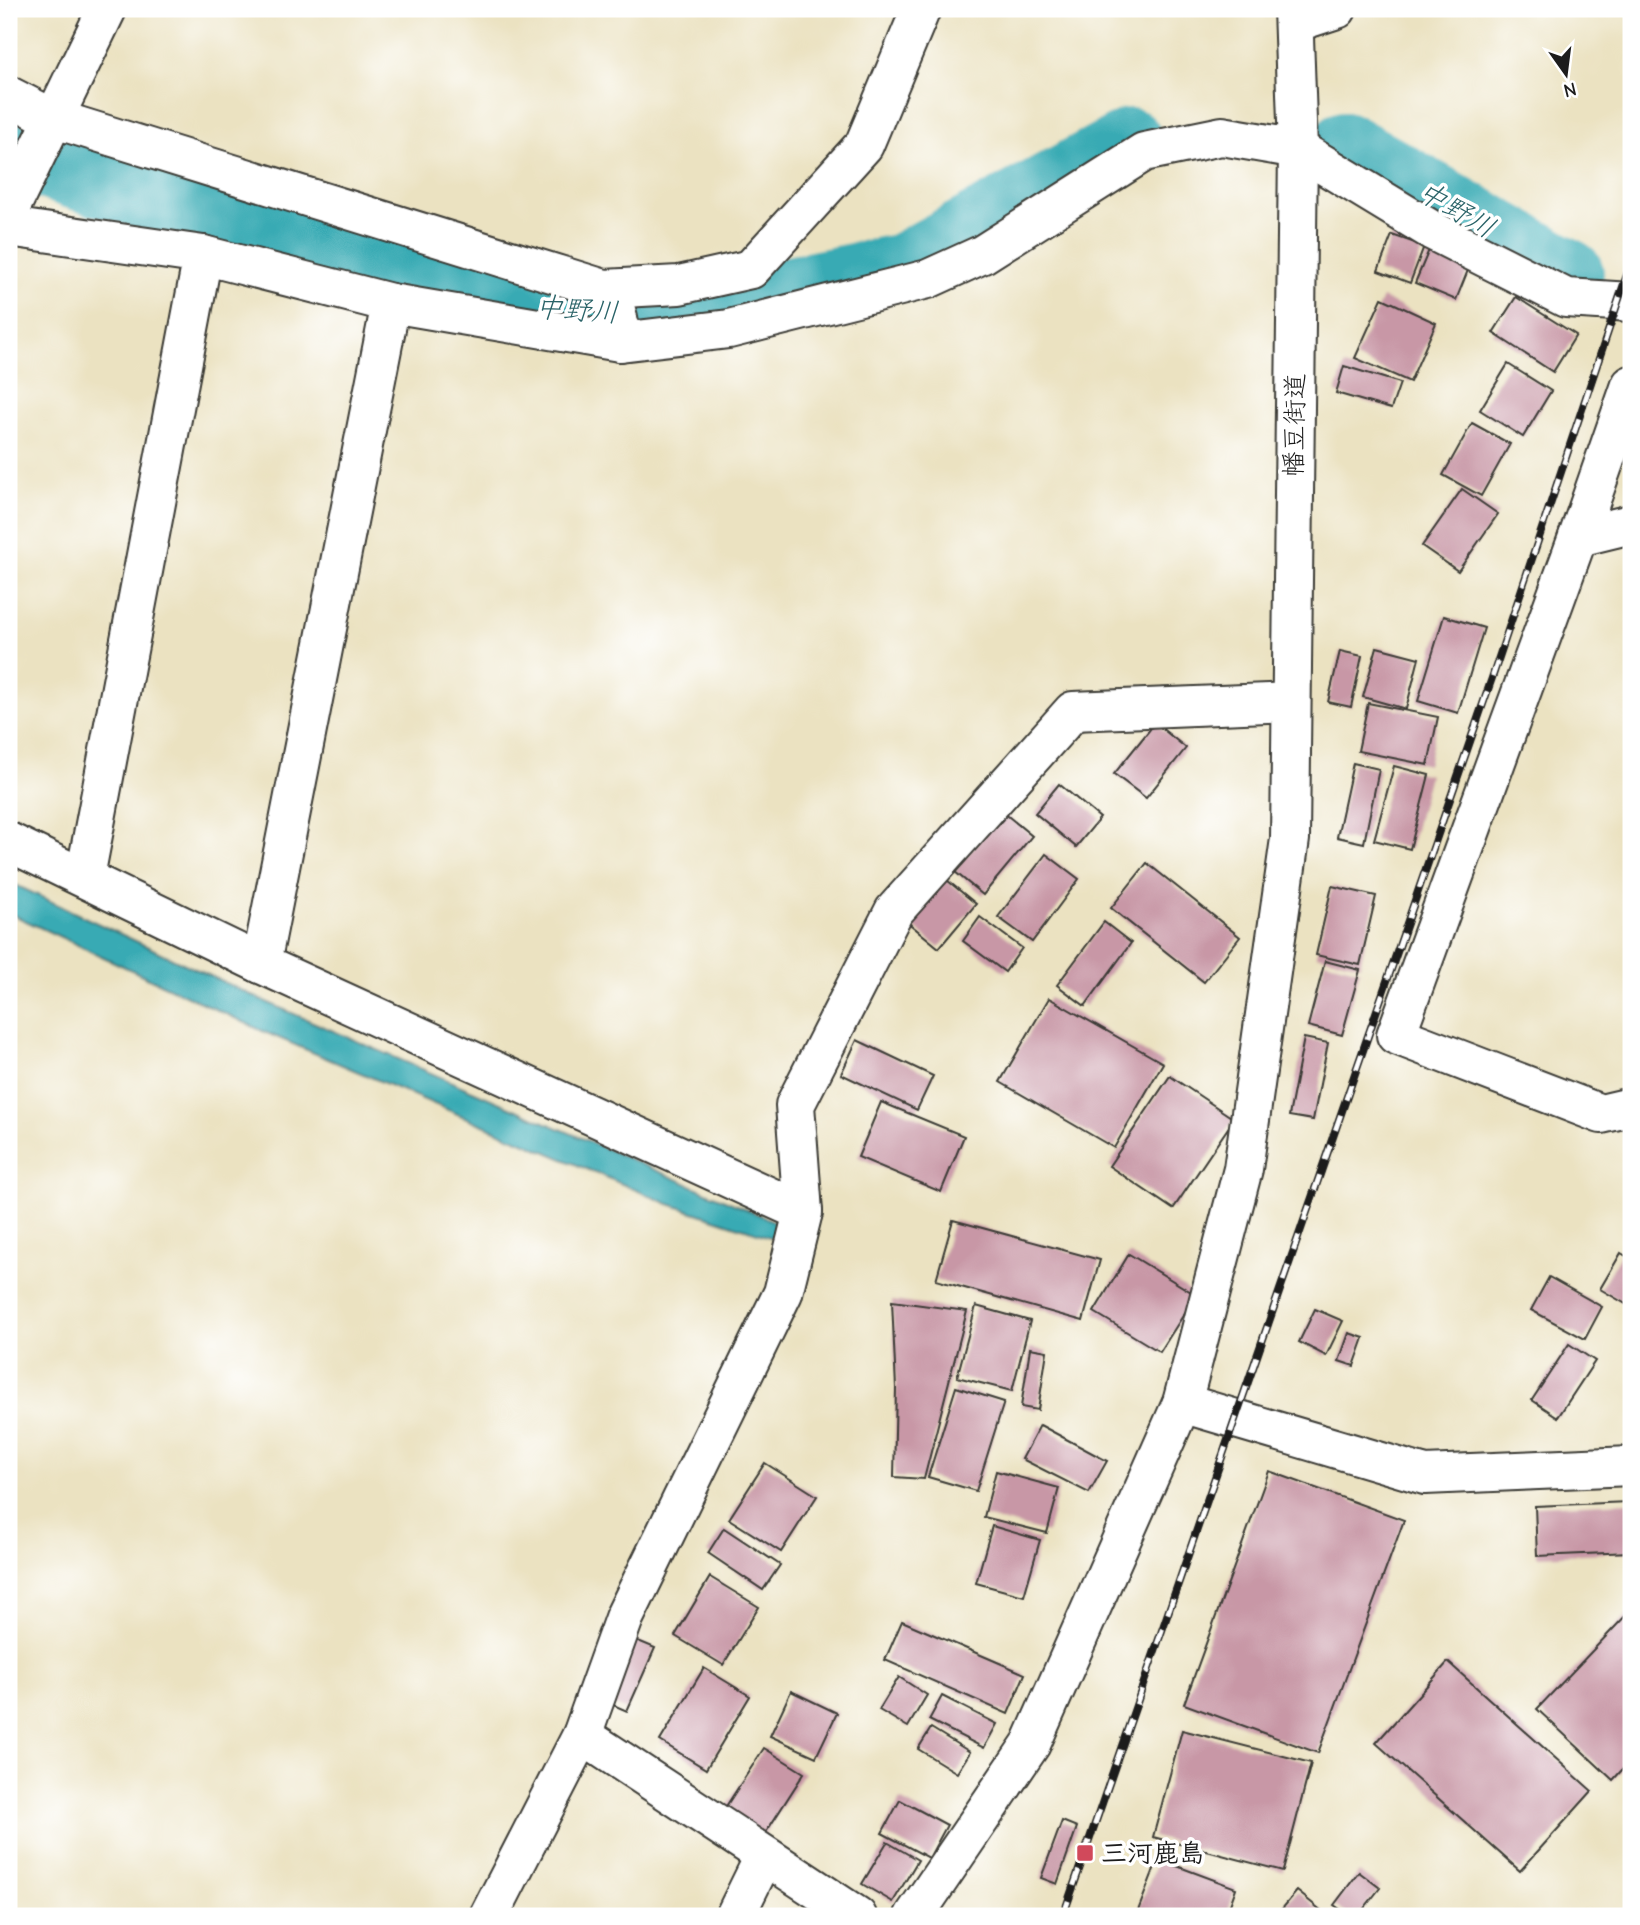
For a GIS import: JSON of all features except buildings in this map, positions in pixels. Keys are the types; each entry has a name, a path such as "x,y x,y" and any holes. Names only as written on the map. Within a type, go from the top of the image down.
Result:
{"street":[{"path":"9,210 107,9"},
{"path":"9,96 52,118 614,315 679,285 751,269 864,145 921,9"},
{"path":"1294,16 1337,9"},
{"name":"幡豆街道","path":"914,1916 1031,1744 1182,1403 1243,1169 1290,839 1298,149 1294,16"},
{"path":"9,227 204,255 391,303 614,315 729,329 928,279 983,254 1144,152 1222,136 1298,149 1433,231 1566,298 1631,302"},
{"path":"85,877 204,255"},
{"path":"261,964 391,303"},
{"path":"1631,385 1396,1035 1601,1114 1631,1107"},
{"path":"1578,537 1631,524"},
{"path":"489,1916 582,1735 624,1618 783,1293 803,1212 795,1105 894,911 1073,711 1290,702"},
{"path":"9,842 261,964 803,1212"},
{"path":"1182,1403 1425,1475 1631,1466"},
{"path":"582,1735 857,1916"},
{"path":"735,1916 764,1857"}],"water":[{"path":"9,882 264,1001 783,1225 779,1240 669,1204 267,1033 9,913"}],"waterway":[{"name":"中野川","path":"9,154 76,177 532,308 666,314 902,266 1130,141"},
{"name":"中野川","path":"1344,144 1571,273"}],"railway":[{"path":"1063,1916 1492,678 1631,263"}],"place":[{"name":"三河鹿島","path":"1085,1853"}]}
